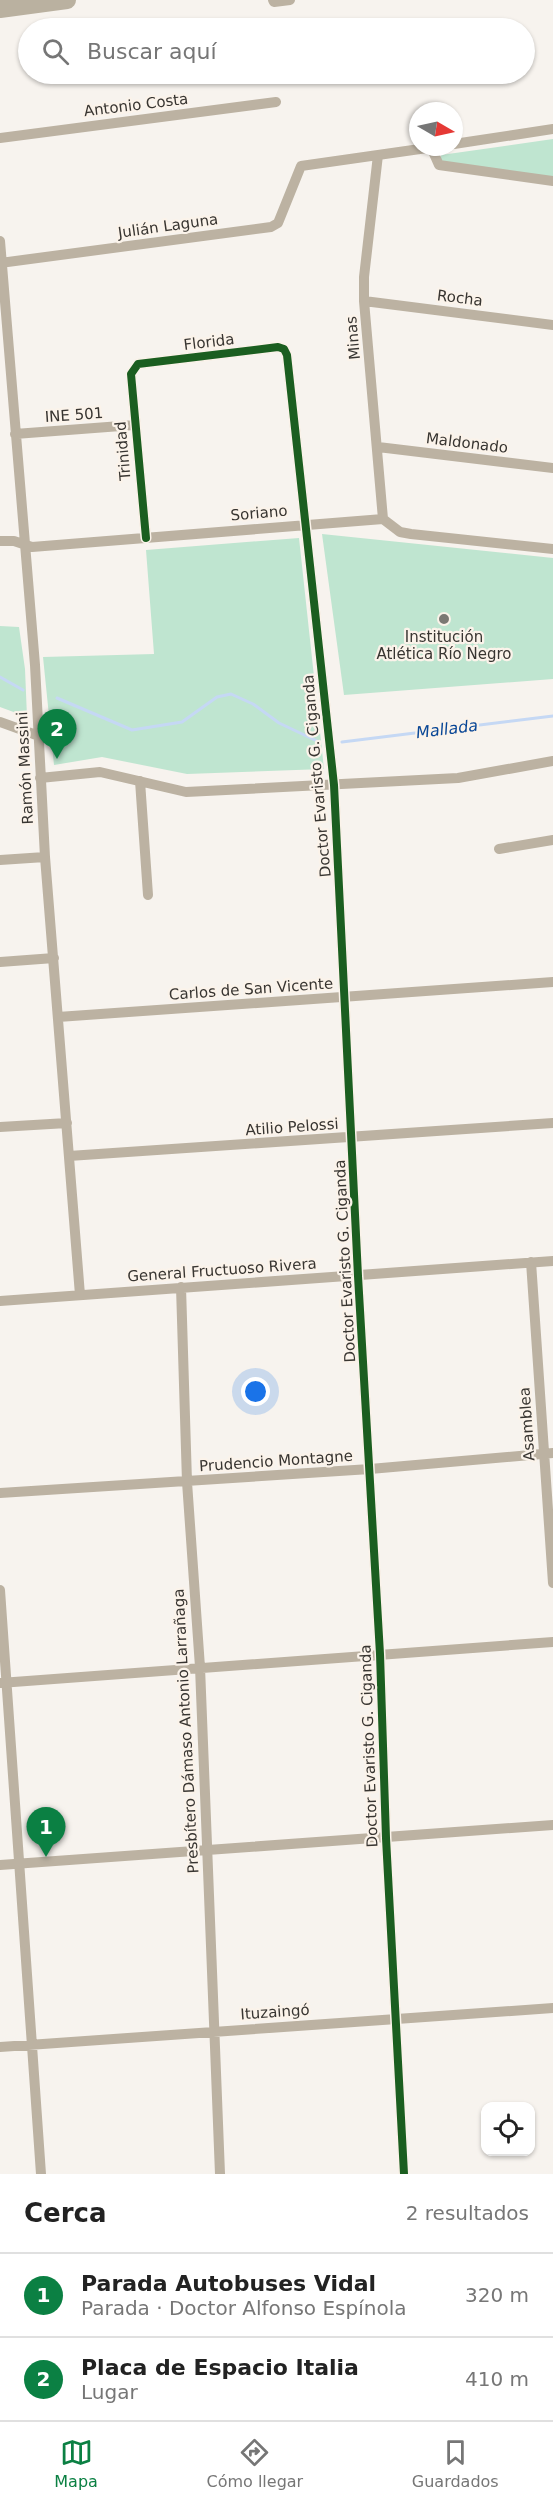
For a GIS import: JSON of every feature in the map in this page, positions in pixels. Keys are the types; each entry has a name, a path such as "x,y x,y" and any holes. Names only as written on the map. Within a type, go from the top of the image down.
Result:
{"highway":[{"path":"0,9 66,0"}],"street":[{"path":"274,1 290,0"},
{"name":"Antonio Costa","path":"0,138 276,102"},
{"path":"463,143 553,129"},
{"path":"378,155 409,150"},
{"name":"Julián Laguna","path":"1,263 271,227 278,223 301,166 378,155"},
{"name":"Minas","path":"378,155 364,301 383,519"},
{"path":"436,156 439,165 553,181"},
{"name":"Ramón Massini","path":"0,241 80,1295"},
{"name":"Rocha","path":"364,301 553,325"},
{"name":"Florida","path":"138,364 278,347 284,349"},
{"name":"Doctor Evaristo G. Ciganda","path":"284,349 287,355 307,523 334,785 358,1276 380,1654 386,1838 404,2174"},
{"name":"Trinidad","path":"138,364 131,374 146,538"},
{"name":"INE 501","path":"15,434 134,425"},
{"name":"Maldonado","path":"378,447 553,468"},
{"path":"383,519 400,532 411,534 553,549"},
{"name":"Soriano","path":"0,541 14,541 32,548 307,523 383,519"},
{"path":"0,722 39,736"},
{"path":"40,778 100,772 186,792 458,778 553,761"},
{"path":"140,782 148,895"},
{"path":"499,849 553,840"},
{"path":"0,860 45,857"},
{"path":"0,962 54,958"},
{"name":"Carlos de San Vicente","path":"58,1017 553,982"},
{"path":"0,1127 67,1123"},
{"name":"Atilio Pelossi","path":"69,1156 553,1123"},
{"name":"General Fructuoso Rivera","path":"0,1301 553,1261"},
{"name":"Asamblea","path":"531,1262 549,1454 553,1583"},
{"name":"Presbítero Dámaso Antonio Larrañaga","path":"181,1287 187,1482 200,1667 220,2174"},
{"name":"Prudencio Montagne","path":"0,1493 370,1469 549,1454"},
{"path":"0,1590 3,1683 19,1863 41,2174"},
{"path":"3,1683 553,1642"},
{"path":"0,1865 553,1825"},
{"name":"Ituzaingó","path":"0,2047 553,2008"}],"green space":[{"path":"553,139 553,178 441,161 441,156 463,156 463,152"},
{"name":"Institución Atlética Río Negro","path":"322,534 553,558 553,679 344,695"},
{"path":"299,538 324,769 187,774 102,757 54,765 43,657 154,654 146,550"},
{"path":"0,626 19,627 25,669 27,717 0,707"}],"waterway":[{"name":"Mallada","path":"0,677 23,690"},
{"name":"Mallada","path":"57,698 132,730 182,722 217,697 231,694 253,704 279,723 317,741"},
{"name":"Mallada","path":"342,742 553,716"}],"cycle path":[{"path":"146,538 131,374 138,364 278,347 284,349 287,355 334,785 358,1276 380,1654 386,1838 404,2174"}],"place":[{"name":"Institución Atlética Río Negro","path":"444,619"},
{"name":"Placa de Espacio Italia","path":"57,759"},
{"name":"Parada Autobuses Vidal","path":"46,1857"}]}
